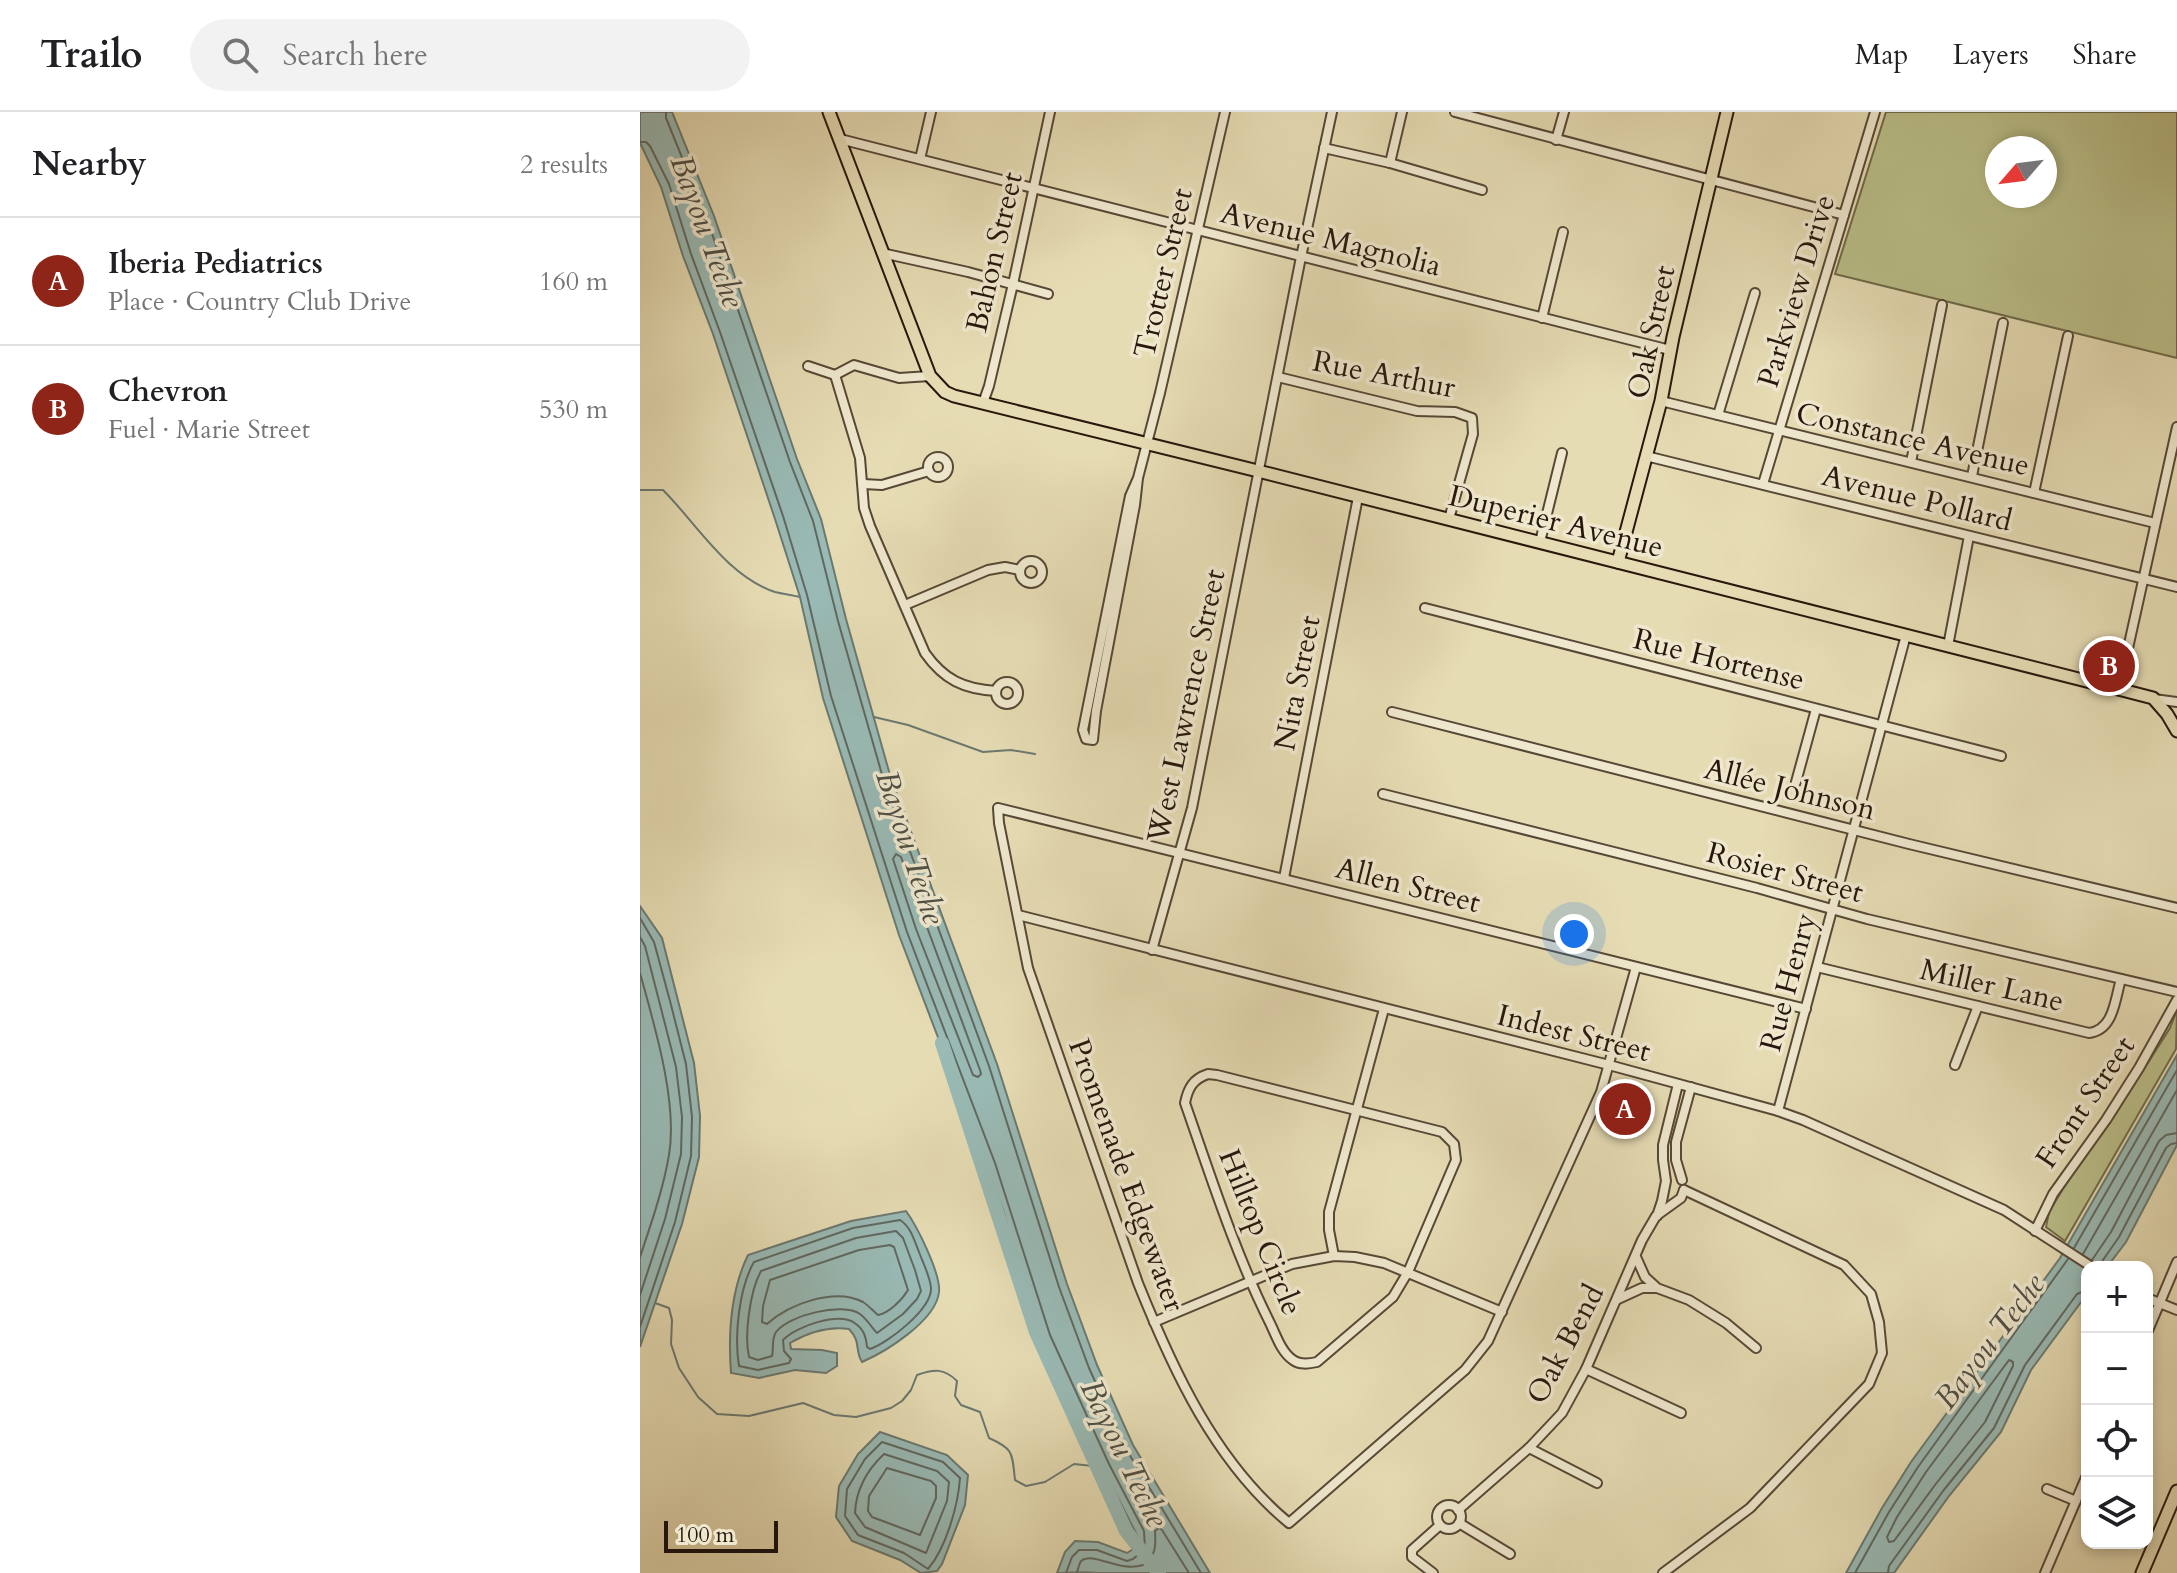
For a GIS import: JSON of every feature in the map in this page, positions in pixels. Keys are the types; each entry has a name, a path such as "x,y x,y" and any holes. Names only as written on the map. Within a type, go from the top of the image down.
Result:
{"main road":[{"path":"829,112 930,376"},
{"name":"Oak Street","path":"1618,562 1661,401 1670,350 1727,112"},
{"name":"Duperier Avenue","path":"930,376 945,392 983,403 2153,698"},
{"path":"2153,698 2177,731"},
{"path":"2142,1573 2177,1491"}],"street":[{"path":"920,159 931,112"},
{"name":"Bahon Street","path":"983,403 1013,284 1050,112"},
{"name":"Trotter Street","path":"1096,692 1129,519 1130,496 1138,478 1225,112"},
{"name":"West Lawrence Street","path":"1152,950 1192,808 1332,112"},
{"path":"1390,163 1402,112"},
{"path":"1455,112 1844,215"},
{"path":"1556,140 1564,112"},
{"name":"Parkview Drive","path":"1763,484 1875,112"},
{"name":"Avenue Magnolia","path":"840,139 1670,350"},
{"path":"1324,148 1390,163 1482,190"},
{"path":"1542,318 1563,232"},
{"path":"882,253 1048,294"},
{"path":"1718,415 1755,293"},
{"path":"1911,462 1942,305"},
{"path":"1972,476 2003,323"},
{"path":"2034,493 2068,336"},
{"path":"808,366 835,375 854,365 899,378 930,376"},
{"path":"835,375 860,458 864,508 925,653 936,669 951,680 968,687 996,691"},
{"name":"Rue Arthur","path":"1278,377 1417,411 1455,412 1472,418 1473,434 1449,519"},
{"name":"Constance Avenue","path":"1661,401 2155,523"},
{"path":"2119,689 2177,427"},
{"path":"1540,542 1562,453"},
{"name":"Avenue Pollard","path":"1646,456 2177,587"},
{"path":"863,484 882,485 929,471"},
{"name":"Nita Street","path":"1284,878 1358,497"},
{"path":"1948,646 1969,536"},
{"path":"905,605 988,570 1005,567 1020,570"},
{"name":"Rue Hortense","path":"1425,608 2001,756"},
{"name":"Rue Henry","path":"1778,1111 1906,635"},
{"path":"1096,692 1093,740 1086,739 1083,730 1096,692"},
{"name":"Duperier Avenue","path":"2153,698 2177,702"},
{"path":"1796,782 1816,709"},
{"name":"Allée Johnson","path":"1392,712 1853,830 2177,908"},
{"name":"Rosier Street","path":"1383,794 1867,919 2177,992"},
{"name":"Allen Street","path":"998,808 1806,1009"},
{"name":"Promenade Edgewater","path":"998,808 1028,968 1138,1283 1204,1421 1226,1456 1262,1498 1289,1523 1465,1370 1488,1341 1502,1312"},
{"name":"Indest Street","path":"1018,915 1778,1111 2004,1210 2082,1261"},
{"path":"1154,1322 1292,1264 1334,1256 1384,1263 1502,1312 1601,1092 1636,967"},
{"name":"Miller Lane","path":"1817,967 2089,1033 2098,1032 2106,1026 2121,979"},
{"name":"Front Street","path":"2035,1231 2053,1194 2119,1099 2177,1000"},
{"path":"1955,1065 1978,1006"},
{"path":"1334,1256 1329,1212 1384,1009"},
{"name":"Hilltop Circle","path":"1208,1074 1355,1110 1442,1132 1454,1144 1456,1160 1408,1272 1393,1297 1324,1357 1307,1365 1294,1361 1284,1351 1250,1281 1185,1103 1191,1084 1198,1077 1208,1074"},
{"name":"Oak Bend","path":"1440,1525 1437,1516 1441,1508 1450,1506 1458,1510 1529,1448 1562,1413 1586,1369 1662,1201 1666,1181 1663,1145 1678,1084"},
{"path":"1663,1573 1750,1508 1869,1384 1882,1353 1879,1322 1871,1294 1844,1265 1684,1190 1676,1160 1676,1142 1691,1087"},
{"path":"1666,1181 1682,1180"},
{"name":"Oak Bend","path":"1656,1216 1681,1198 1684,1190"},
{"path":"1636,1256 1645,1277 1657,1288"},
{"path":"2153,1320 2177,1262"},
{"path":"1618,1299 1642,1288 1657,1288 1689,1300 1726,1323 1756,1348"},
{"path":"2153,1301 2177,1310"},
{"path":"1586,1369 1681,1413"},
{"path":"1529,1448 1597,1483"},
{"path":"2045,1573 2086,1477"},
{"path":"2047,1489 2076,1501"},
{"path":"1433,1573 1412,1557 1412,1550 1440,1525 1452,1529 1459,1523 1458,1510"},
{"path":"1459,1523 1510,1554"}],"green space":[{"path":"1886,112 2177,112 2177,358 1835,274"},
{"path":"2177,1010 2176,1049 2065,1241 2046,1227 2049,1212 2113,1118 2170,1028"}],"water":[{"path":"640,112 672,112 714,216 797,459 821,519 890,775 997,1064 1067,1284 1097,1365 1133,1445 1210,1573 1057,1573 1065,1552 1075,1541 1098,1542 1127,1553 1138,1546 1137,1535 1043,1338 1018,1267 1004,1213 899,935 823,698 800,597 775,519 661,187 640,143"},
{"path":"640,906 662,938 694,1063 700,1116 699,1157 682,1224 640,1347"},
{"path":"2177,1055 2177,1145 2126,1242 2112,1261 2081,1261 2081,1302 2031,1370 2001,1432 1949,1496 1894,1573 1846,1573 1911,1462 2060,1258"},
{"path":"906,1211 927,1250 939,1284 936,1303 919,1324 896,1343 862,1362 849,1329 819,1331 790,1343 791,1349 837,1353 837,1366 826,1373 795,1370 759,1378 731,1373 732,1313 737,1283 748,1255 851,1221"},
{"path":"880,1432 947,1455 968,1475 965,1505 937,1571 921,1573 900,1560 852,1541 836,1517 839,1486 858,1454"}],"waterway":[{"path":"640,490 663,490 727,562 742,574 775,592 800,597"},
{"path":"874,717 908,725 983,752 1011,750 1035,754"},
{"name":"Bayou Teche","path":"942,1043 1036,1332 1126,1531 1159,1573"},
{"path":"655,1303 669,1308 671,1344 679,1368 698,1397 717,1414 749,1416 803,1403 834,1415 856,1417 891,1408 911,1390 917,1375 938,1371 957,1381 955,1396 961,1405 980,1412 989,1438 1003,1445 1010,1453 1015,1480 1026,1486 1045,1482 1074,1464 1102,1467"}],"place":[{"name":"Chevron","path":"2109,666"},
{"name":"Iberia Pediatrics","path":"1625,1109"}]}
